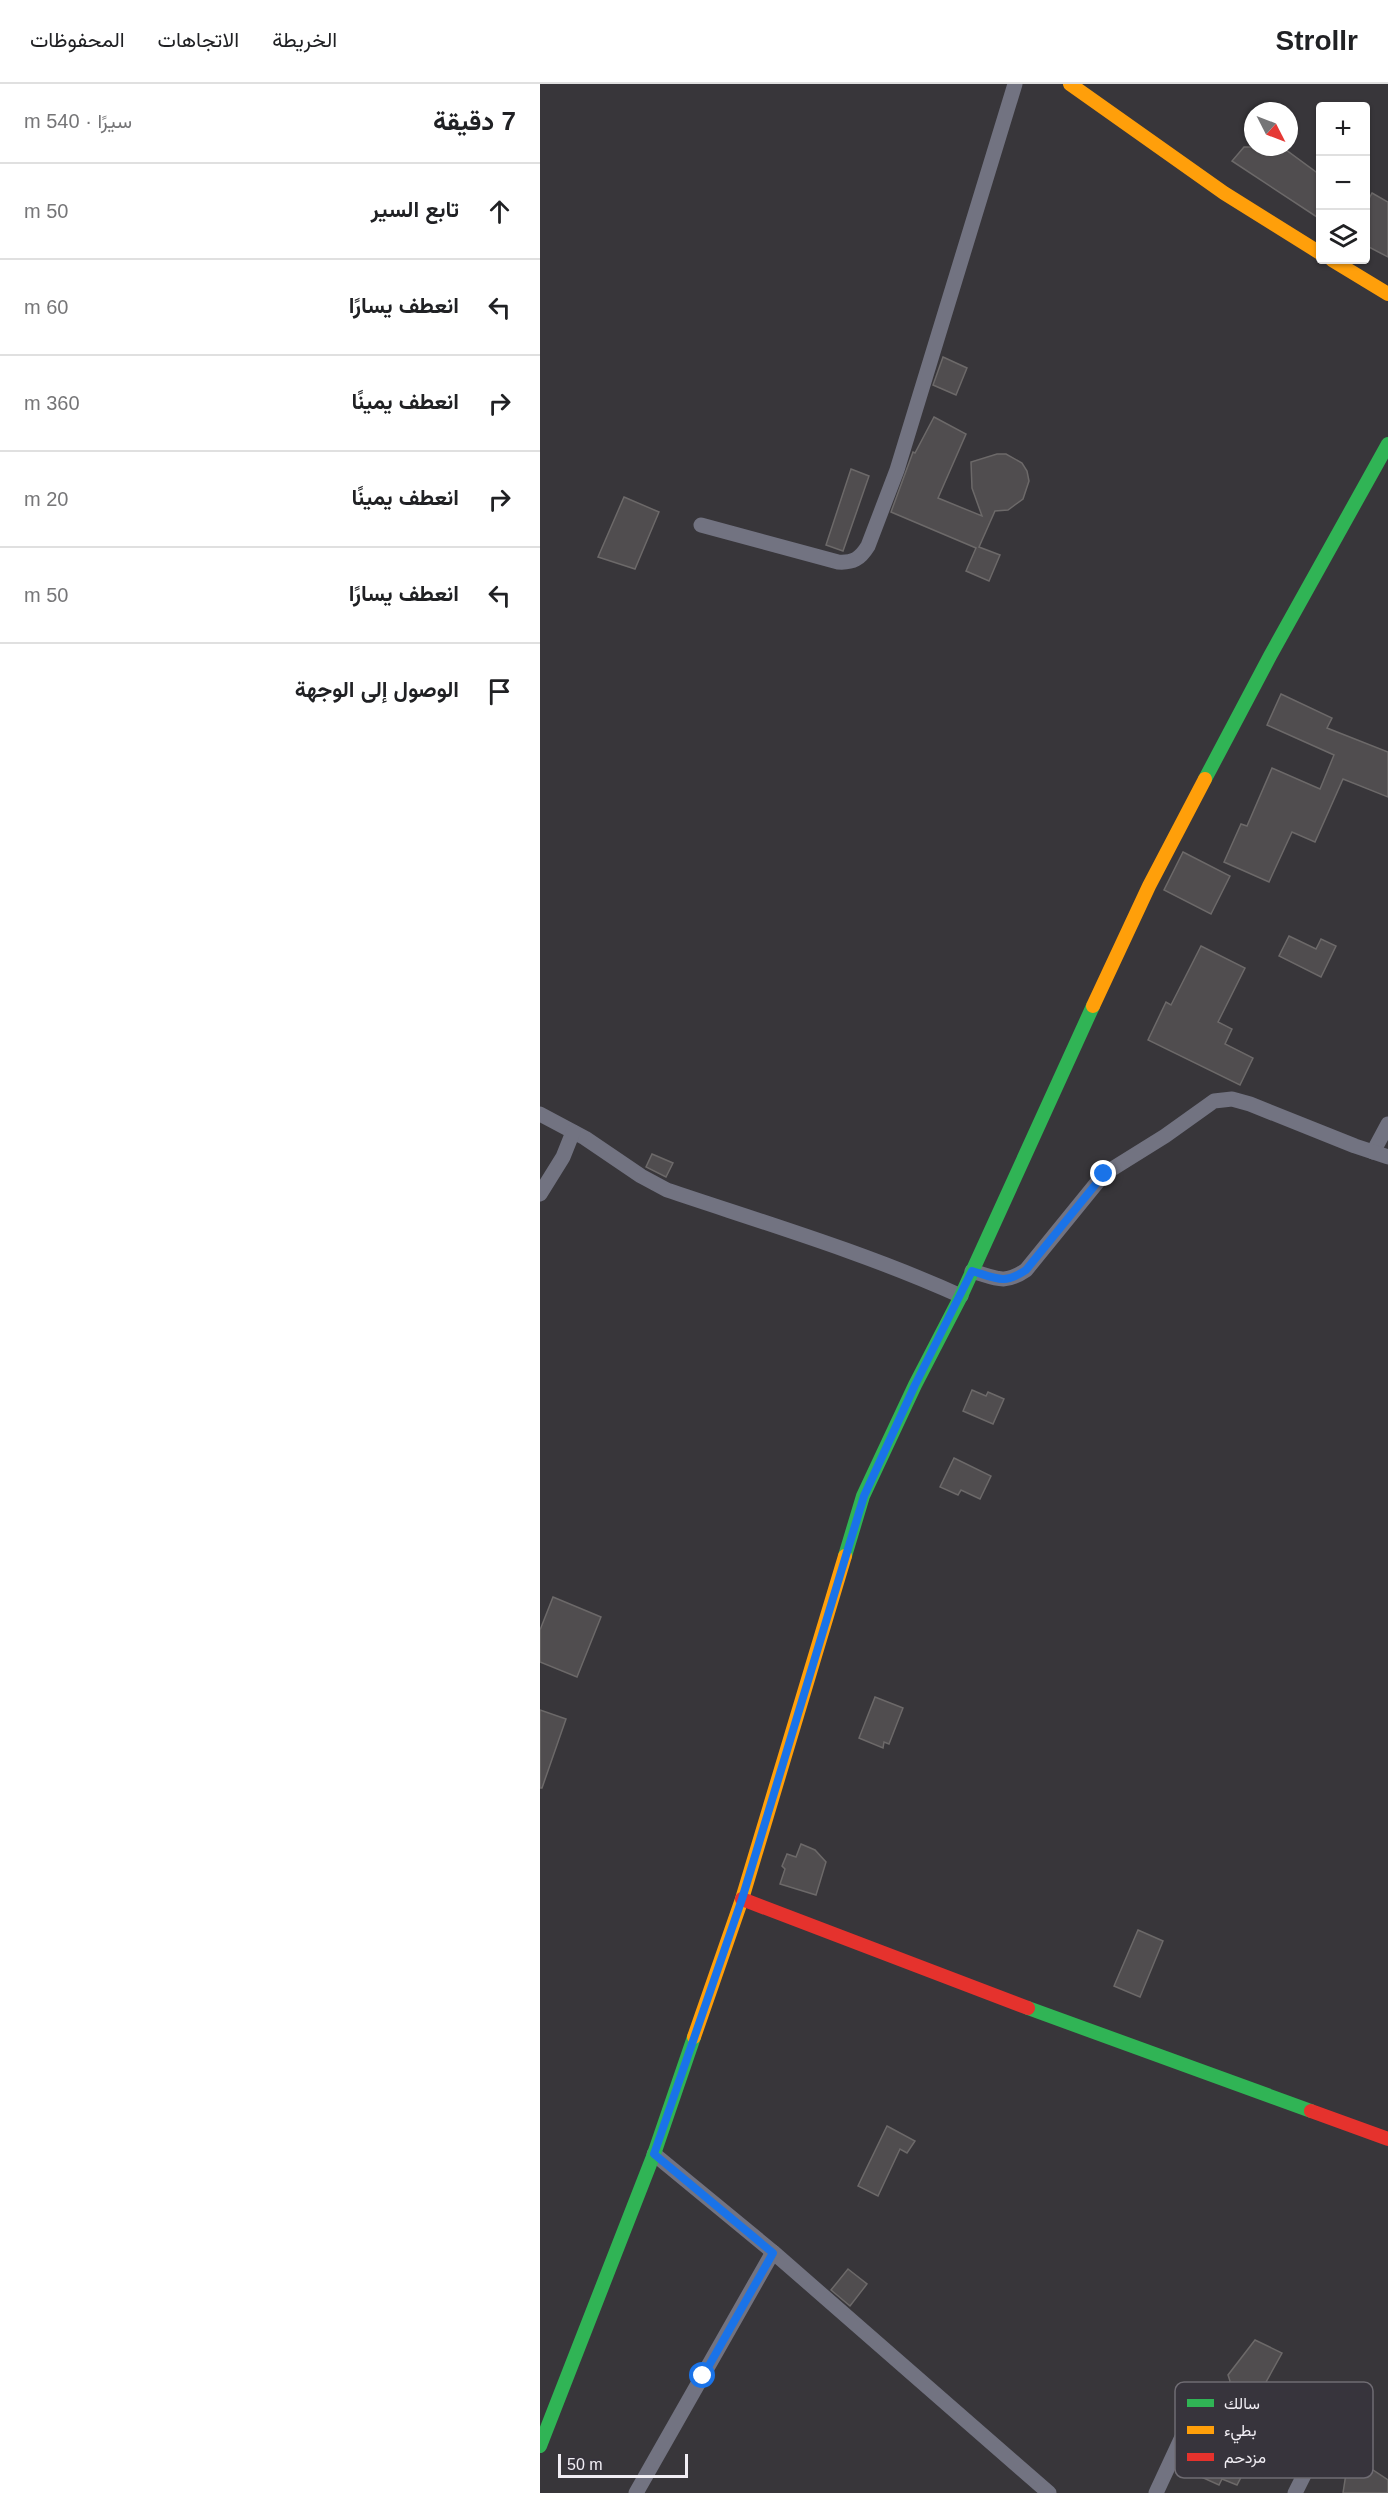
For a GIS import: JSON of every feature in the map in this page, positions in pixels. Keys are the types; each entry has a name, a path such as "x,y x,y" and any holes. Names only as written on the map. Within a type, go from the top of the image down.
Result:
{"street":[{"path":"701,525 838,562 849,562 862,556 897,470 1015,84"},
{"path":"1070,84 1261,217 1316,251"},
{"path":"1339,264 1388,294"},
{"path":"540,2446 654,2154 742,1899 864,1496 915,1385 961,1296 1030,1140 1149,886 1270,656 1388,444"},
{"path":"972,1271 999,1279 1013,1279 1026,1270 1104,1174 1165,1136 1214,1101 1232,1099 1250,1104 1388,1157"},
{"path":"540,1114 667,1190 861,1256 961,1296"},
{"path":"1373,1152 1388,1124"},
{"path":"540,1194 563,1157 573,1132"},
{"path":"742,1899 914,1966 1388,2139"},
{"path":"654,2154 773,2253 1049,2493"},
{"path":"636,2493 773,2253"},
{"path":"1156,2493 1175,2452"},
{"path":"1295,2493 1302,2478"}],"building":[{"path":"1244,147 1244,156 1294,156 1316,172 1316,216 1232,161"},
{"path":"1372,193 1388,202 1388,257 1370,248 1370,197"},
{"path":"943,357 967,368 956,395 933,385"},
{"path":"934,417 966,434 938,498 982,516 972,488 971,462 997,454 1006,454 1022,463 1027,471 1029,481 1023,499 1008,510 995,511 979,547 1000,555 989,581 966,571 976,548 891,512 913,452 915,453"},
{"path":"851,469 869,476 843,551 826,545"},
{"path":"624,497 659,512 635,569 598,557"},
{"path":"1281,694 1332,718 1327,728 1388,752 1388,797 1343,779 1315,842 1292,832 1269,882 1224,862 1241,824 1247,826 1272,768 1320,789 1334,755 1267,725"},
{"path":"1183,852 1230,876 1211,914 1164,890"},
{"path":"1289,936 1316,949 1321,939 1336,946 1321,977 1279,956"},
{"path":"1201,946 1245,968 1218,1022 1232,1029 1225,1044 1253,1058 1240,1085 1148,1040 1166,1002 1171,1005"},
{"path":"652,1154 673,1163 666,1177 646,1167"},
{"path":"972,1390 986,1396 988,1392 1004,1399 993,1424 963,1411"},
{"path":"954,1458 991,1476 980,1499 961,1490 958,1495 940,1487"},
{"path":"553,1597 601,1617 577,1677 540,1662 540,1630"},
{"path":"875,1697 903,1708 889,1744 884,1742 883,1748 859,1738"},
{"path":"540,1710 566,1719 542,1788 540,1788"},
{"path":"801,1844 815,1850 826,1862 816,1895 780,1884 785,1869 782,1866 787,1854 796,1857"},
{"path":"1138,1930 1163,1941 1140,1997 1114,1986"},
{"path":"887,2126 915,2141 907,2153 900,2149 878,2196 858,2186"},
{"path":"848,2269 867,2284 850,2306 831,2290"},
{"path":"1255,2340 1282,2353 1266,2382 1230,2382 1228,2375"},
{"path":"1373,2470 1388,2480 1388,2493 1343,2493 1345,2478 1373,2478"},
{"path":"1203,2478 1241,2478 1237,2485 1222,2479 1219,2485"}],"traffic: fast":[{"path":"1205,779 1270,656 1388,444"},
{"path":"845,1556 863,1496 915,1385 961,1296 1093,1006"},
{"path":"1028,2008 1311,2111"},
{"path":"540,2446 654,2154 694,2037"}],"traffic: slow":[{"path":"1070,84 1224,193 1316,250"},
{"path":"1339,264 1388,294"},
{"path":"1093,1006 1149,886 1205,779"},
{"path":"694,2037 742,1899 845,1556"}],"traffic: jam":[{"path":"742,1899 1028,2008"},
{"path":"1311,2111 1388,2139"}],"route":[{"path":"703,2376 773,2253 654,2154 742,1899 864,1496 915,1385 972,1271 999,1279 1013,1279 1026,1270 1104,1174"}]}
